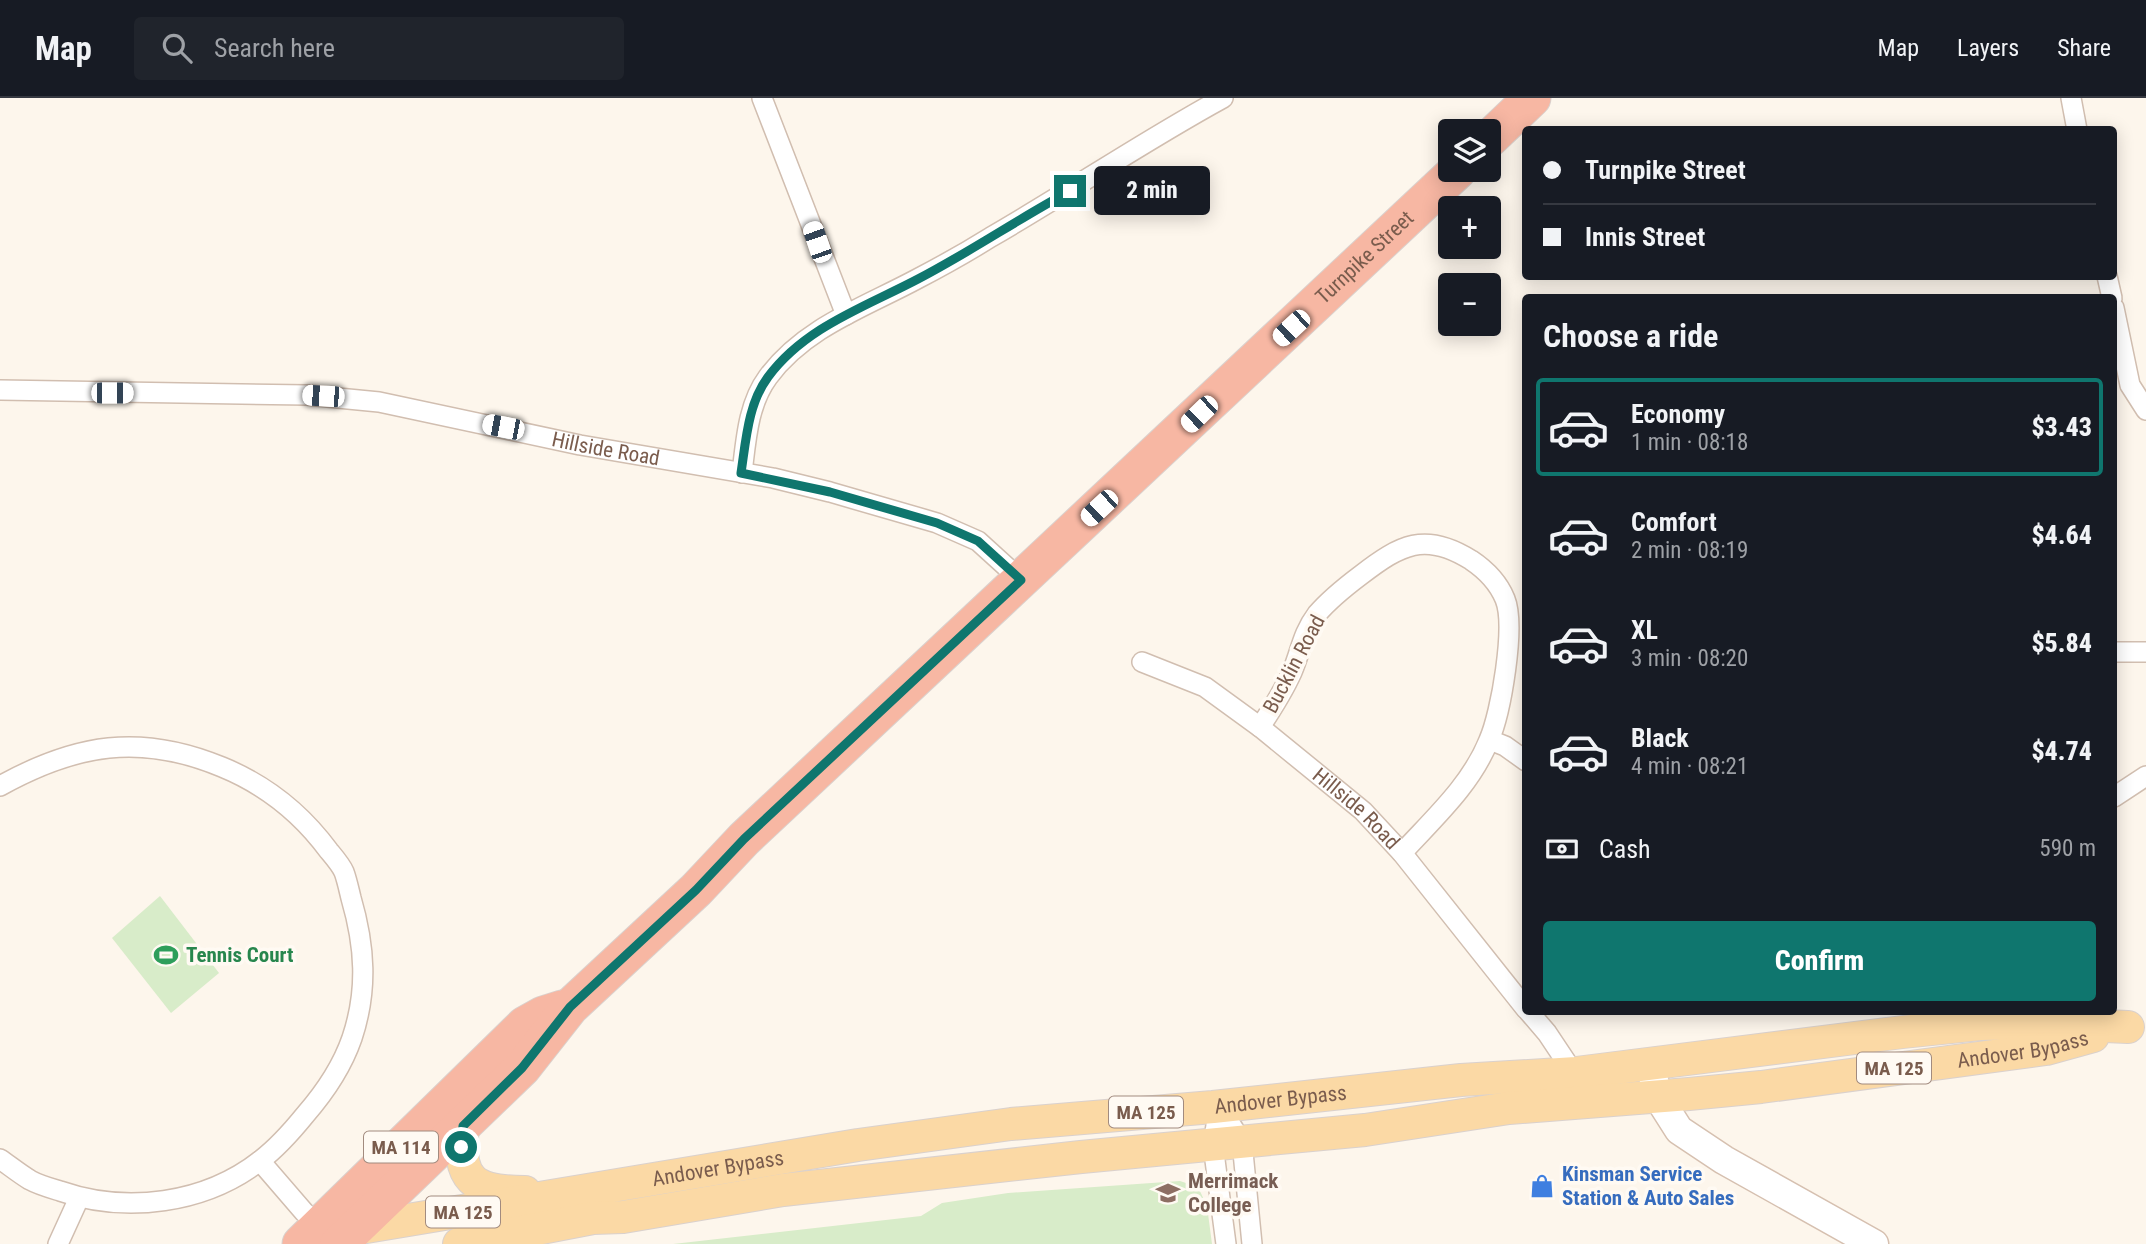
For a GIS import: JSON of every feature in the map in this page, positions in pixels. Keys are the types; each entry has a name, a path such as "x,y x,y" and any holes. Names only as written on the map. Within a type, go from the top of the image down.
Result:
{"highway":[{"path":"1501,128 1532,98"},
{"name":"Turnpike Street","path":"333,1238 463,1126 522,1068 570,1007 696,890 744,839 1445,182"},
{"name":"Turnpike Street","path":"333,1238 525,1025 543,1015 570,1007"}],"main road":[{"name":"Andover Bypass","path":"333,1238 572,1193 847,1146 969,1129 1461,1080 1576,1073 1903,1031 1982,1018 2036,1023 2137,1026"},
{"name":"Andover Bypass","path":"459,1244 593,1217 623,1217 783,1190 1364,1130 1509,1108 1658,1097 1788,1083 2046,1049 2137,1026"},
{"path":"463,1126 461,1160 468,1175 480,1185 499,1191 572,1193"},
{"name":"MA 125","path":"533,1244 594,1229 623,1217"}],"street":[{"path":"762,98 846,315"},
{"path":"741,473 748,423 757,397 767,378 799,345 828,324 994,236 1223,98"},
{"path":"2070,98 2076,126"},
{"path":"2117,322 2130,385 2146,411"},
{"name":"Hillside Road","path":"0,390 337,397 416,410 580,445 741,473 830,492 937,523 978,541 1021,580"},
{"name":"Bucklin Road","path":"1260,727 1279,699 1293,670 1301,642 1317,615 1339,592 1395,550 1416,545 1437,545 1456,551 1494,579 1506,601 1510,626 1508,652 1490,740 1464,785 1402,853"},
{"path":"2117,652 2146,652"},
{"name":"Hillside Road","path":"1142,662 1205,687 1260,727 1363,811 1402,853 1522,1004"},
{"path":"1490,740 1506,746 1522,758"},
{"path":"0,786 31,768 71,753 115,746 162,748 202,758 241,774 281,799 314,830 344,871 364,954 362,996 352,1038 335,1076 285,1140 260,1161 211,1188 165,1201 118,1203 79,1198 32,1181 0,1158"},
{"path":"2117,795 2146,776"},
{"name":"Hillside Road","path":"1532,1015 1576,1073 1586,1102"},
{"path":"1650,1064 1658,1097 1679,1130 1697,1143 1874,1244"},
{"path":"1219,1106 1252,1244"},
{"path":"1219,1106 1228,1144 1226,1244"},
{"path":"260,1161 304,1212 333,1238"},
{"path":"58,1244 79,1198"}],"green space":[{"name":"Tennis Court","path":"160,896 219,973 171,1013 112,938"},
{"name":"Merrimack College","path":"1180,1181 1198,1187 1207,1206 1212,1244 673,1244 921,1216 942,1203 1008,1193"}],"place":[{"name":"Tennis Court","path":"166,955"},
{"name":"Kinsman Service Station & Auto Sales","path":"1542,1186"},
{"name":"Merrimack College","path":"1168,1193"}],"route":[{"path":"461,1147 463,1126 522,1068 570,1007 696,890 744,839 1021,580 978,541 937,523 830,492 741,473 748,423 757,397 767,378 799,345 828,324 917,279 1070,191"}]}
